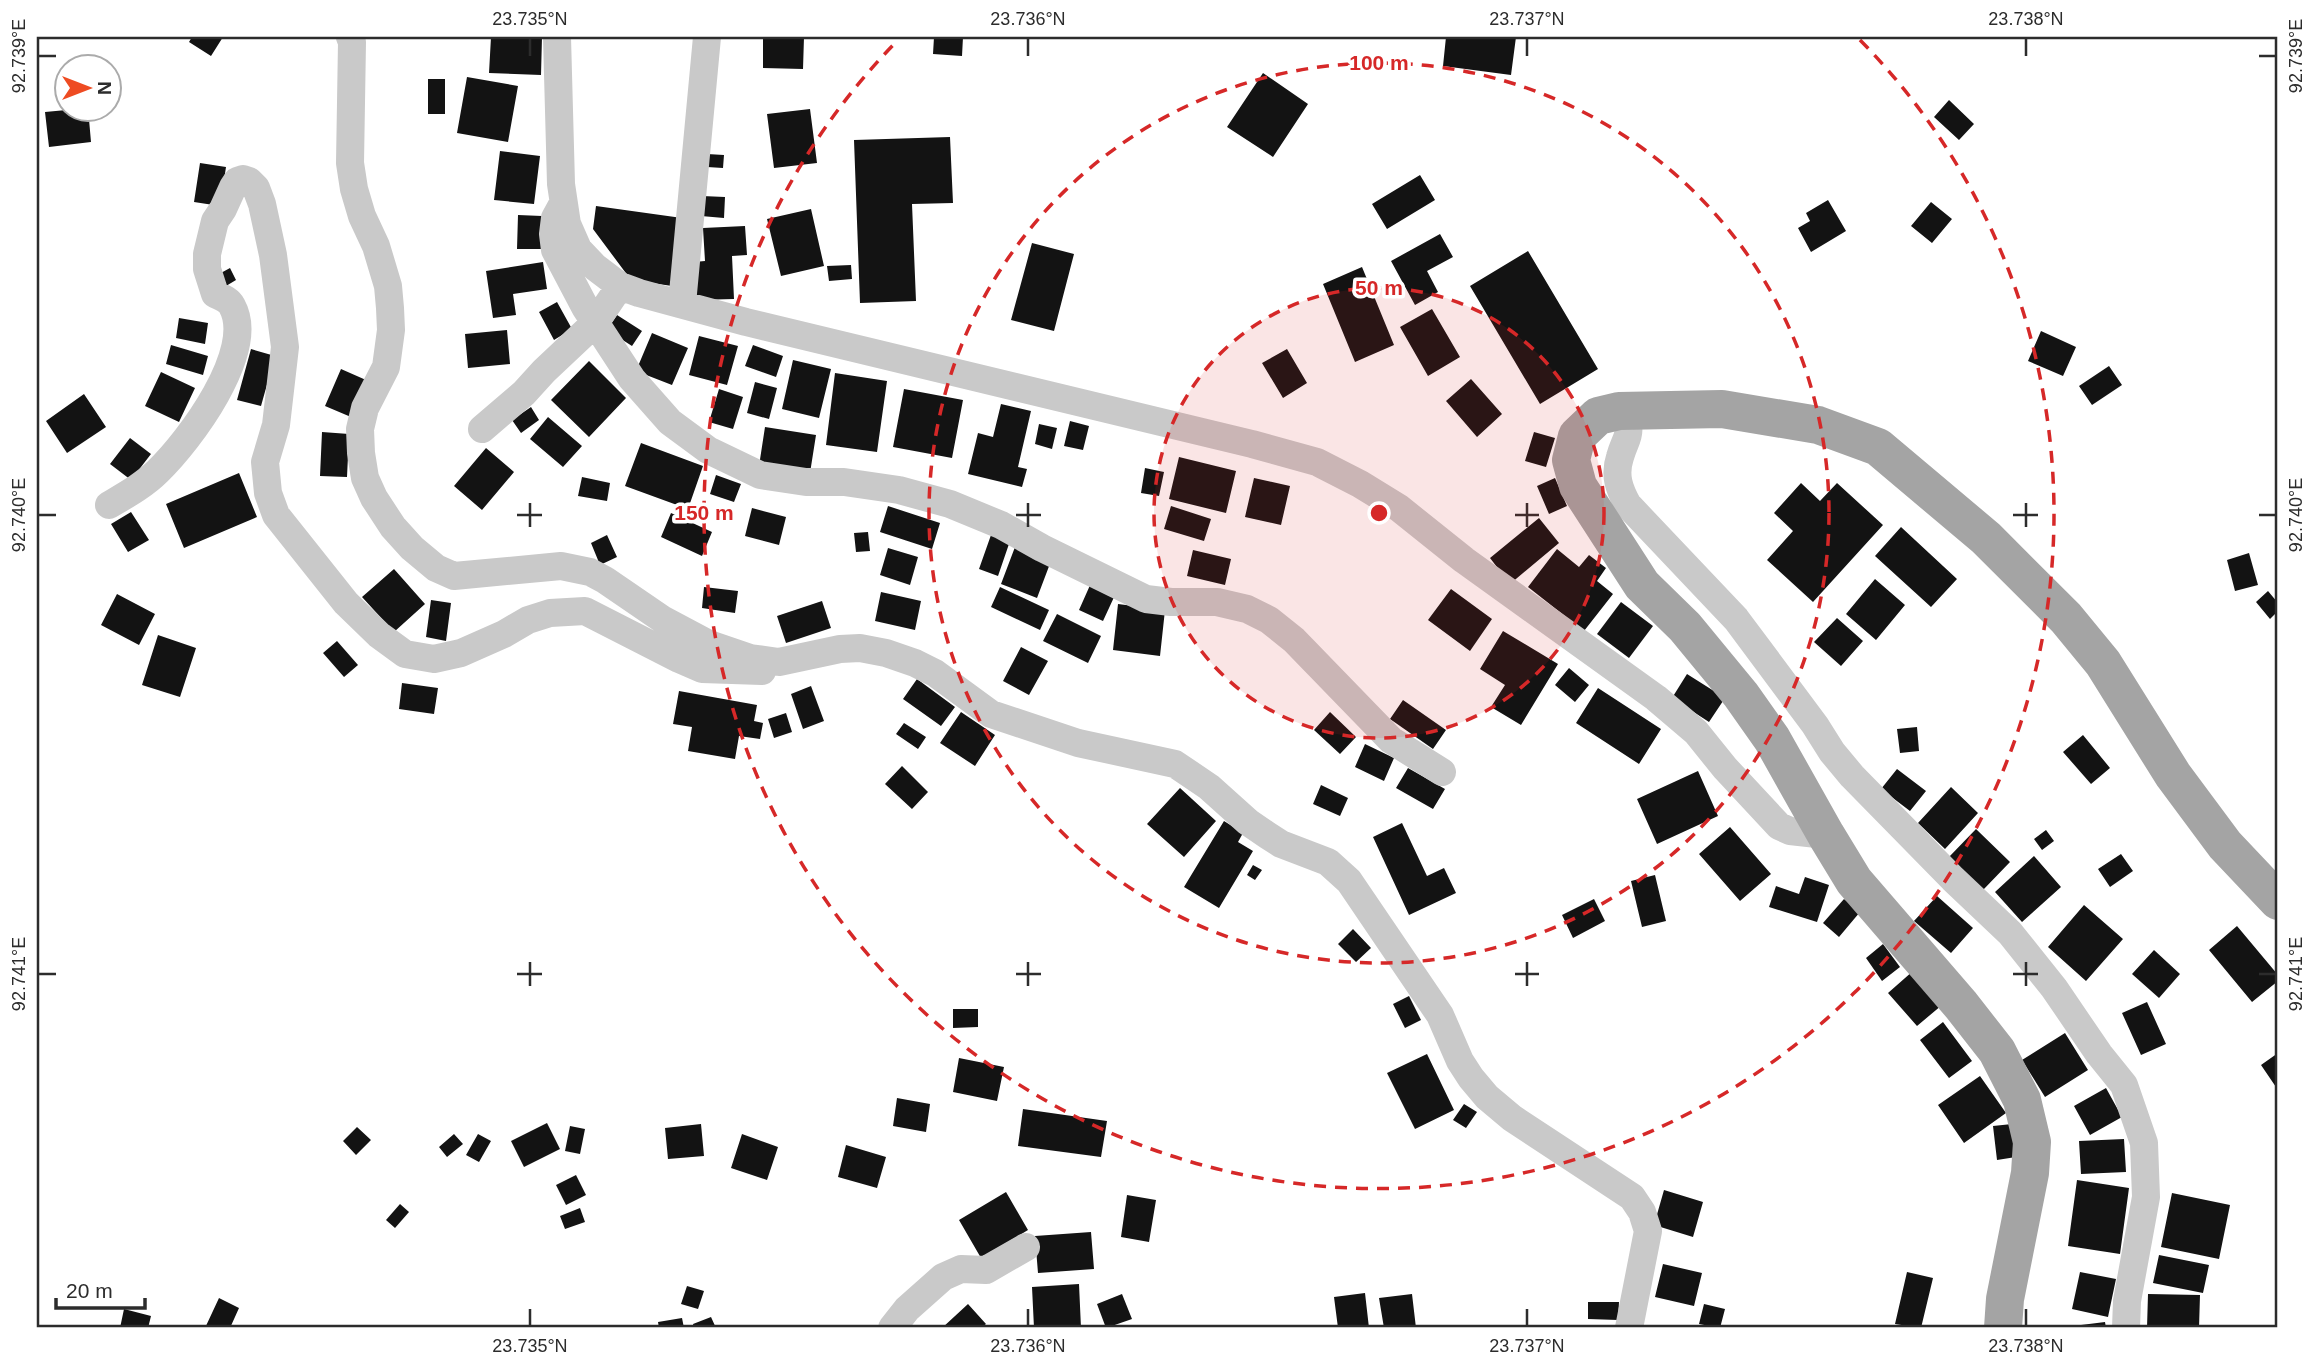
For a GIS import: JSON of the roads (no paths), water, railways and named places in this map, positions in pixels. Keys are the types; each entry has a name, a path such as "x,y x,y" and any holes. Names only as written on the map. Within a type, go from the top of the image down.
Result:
{"main road":[{"path":"2003,1328 2005,1299 2029,1173 2032,1142 2022,1100 1997,1051 1854,881 1772,739 1741,695 1685,627 1642,584 1578,486 1571,460 1577,436 1598,416 1619,411 1722,409 1818,425 1878,447 1986,538 2066,618 2103,663 2173,775 2225,845 2278,901"}],"street":[{"path":"350,37 350,163 362,216 376,246 388,286 391,330 386,367 365,408 360,429 361,453 365,478 374,498 393,527 436,568 454,576 561,566 590,572 662,619 709,644 750,658 779,662 840,649 860,648 915,663 935,673 991,714 1078,743 1175,764 1209,787 1248,822 1281,844 1328,862 1349,881 1426,993 1440,1015 1471,1079 1487,1097 1512,1118 1632,1197 1642,1212 1648,1231 1629,1328"},
{"path":"557,37 563,205 567,224 578,248 594,267 620,286 746,322 1317,461 1399,508 1464,560 1656,698 1696,732 1725,768 1779,825 1790,831 1826,835"},
{"path":"682,304 707,37"},
{"path":"109,505 132,492 157,472 181,445 212,403 228,369 236,341 236,317 231,303 215,294 207,269 207,254 215,221 237,181 243,179 250,181 256,188 262,204 273,256 285,347 276,425 265,462 268,493 276,515 346,603 379,635 405,654 434,659 480,646 528,620 550,612 585,611 702,669 799,671 818,664 840,649"},
{"path":"563,205 555,218 555,250 594,323 632,379 670,422 708,450 760,475 899,490 950,504 1001,525 1146,599 1171,602 1217,601 1247,609 1269,620 1294,640 1391,740 1442,772"},
{"path":"482,429 524,393 594,323 620,286"},
{"path":"1619,411 1629,429 1617,476 1620,490 1628,505 1736,620 1852,776 2010,933 2054,988 2099,1054 2124,1085 2144,1143 2146,1197 2127,1301 2126,1328"},
{"path":"891,1328 907,1309 943,1277 961,1269 986,1270 1026,1247"}]}
